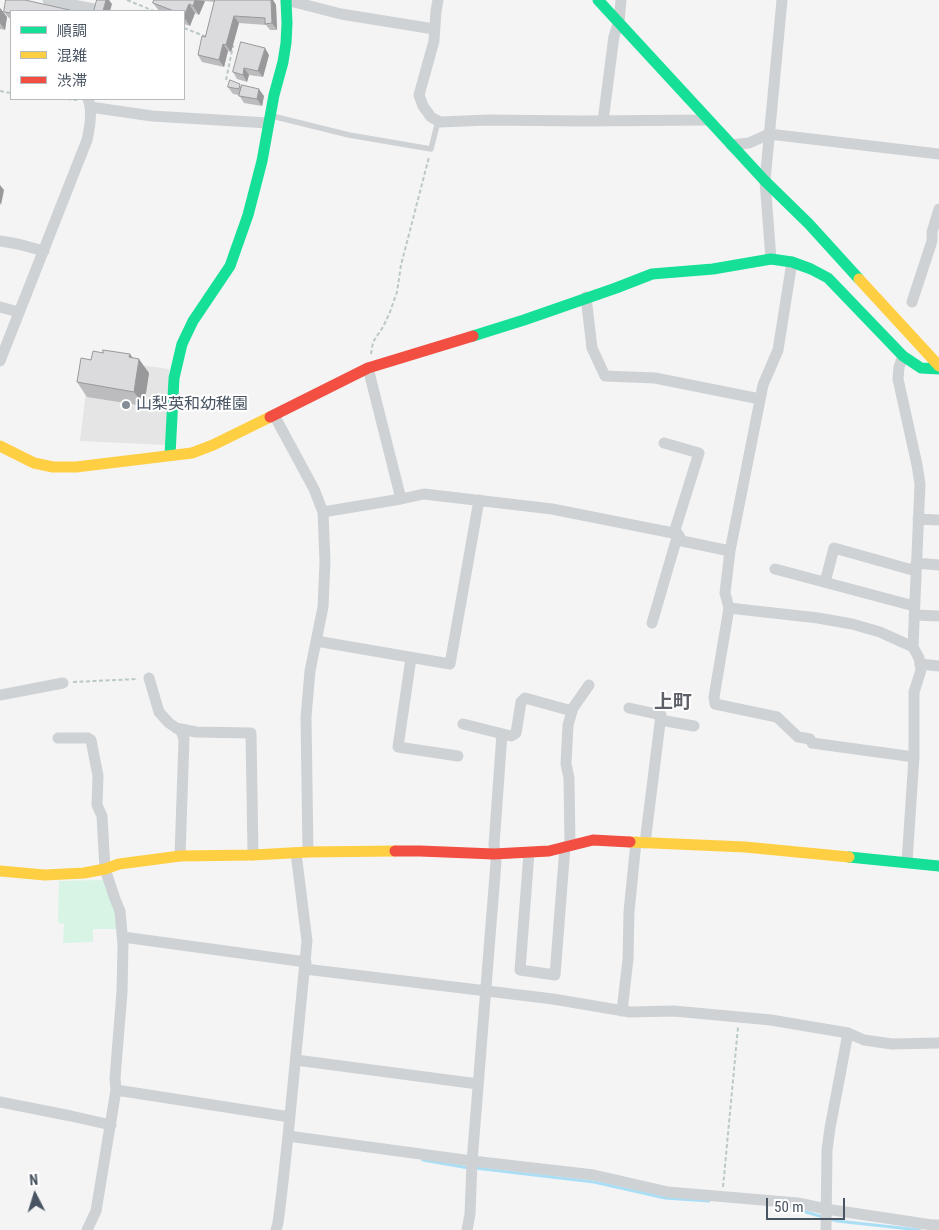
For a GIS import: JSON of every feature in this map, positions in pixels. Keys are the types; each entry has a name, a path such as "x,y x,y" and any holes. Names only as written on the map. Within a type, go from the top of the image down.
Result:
{"street":[{"path":"48,0 94,7"},
{"path":"170,455 174,378 182,344 193,321 230,266 248,215 264,154 270,94 283,62 286,43 286,0 341,14 434,29"},
{"path":"438,0 434,41 419,95 422,106 431,117 440,122 488,120 708,120"},
{"path":"598,0 765,181 810,224 939,366"},
{"path":"603,121 614,36 619,22 621,0"},
{"path":"770,259 765,181 782,0"},
{"path":"0,361 4,340 19,312 87,140 90,126 89,103 152,116 269,119"},
{"path":"731,144 749,143 769,134 939,154"},
{"path":"912,302 936,242 932,232 939,210"},
{"path":"0,241 44,251"},
{"path":"0,446 34,464 54,467 76,467 192,452 213,445 370,367 524,320 652,274 713,269 770,259 792,262 828,278 903,356 921,368 939,370"},
{"path":"792,262 778,350 762,385 730,550 725,593 729,608 714,697 715,704 777,717 798,737 810,739 812,743 914,757"},
{"path":"586,298 592,348 605,376 655,378 760,400"},
{"path":"0,307 19,312"},
{"path":"903,356 899,366 898,379 920,484 913,647 919,658 920,670 914,692 914,757 907,862"},
{"path":"370,367 401,499"},
{"path":"274,415 314,488 323,512 325,562 323,607 310,671 306,717 302,853 307,941 306,966 276,1230"},
{"path":"652,623 699,453 664,443"},
{"path":"323,512 424,494 552,509 676,533 682,541 730,550"},
{"path":"316,641 450,664 479,500"},
{"path":"918,519 939,520"},
{"path":"825,582 834,548 916,567 939,565"},
{"path":"775,569 939,616"},
{"path":"729,608 818,618 852,624 880,632 913,647"},
{"path":"411,658 398,747 458,756"},
{"path":"920,664 939,666"},
{"path":"149,678 159,712 181,731 184,739 180,856"},
{"path":"0,695 64,683"},
{"path":"529,853 520,970 556,975 567,846 569,778 566,764 568,725 572,708 589,685"},
{"path":"463,724 511,736 516,733 522,702 525,698 572,711"},
{"path":"622,1011 628,960 629,912 661,715 628,708"},
{"path":"660,720 694,726"},
{"path":"176,728 196,732 251,733 253,856"},
{"path":"467,1230 470,1214 472,1164 496,862 494,845 502,734"},
{"path":"58,738 88,738 92,740 98,776 97,805 102,816 105,869 120,910 123,937 122,992 115,1078 116,1090 96,1211 87,1230"},
{"path":"0,871 45,875 84,873 119,864 180,856 253,856 302,853 420,851 494,854 529,853 549,851 593,840 746,847 939,866"},
{"path":"123,937 306,966 553,999 622,1011 674,1011 771,1020 848,1033 864,1040 892,1044 939,1043"},
{"path":"826,1220 827,1150 848,1033"},
{"path":"296,1060 478,1084"},
{"path":"116,1090 290,1117"},
{"path":"0,1102 111,1125"},
{"path":"288,1136 472,1164 594,1176 668,1192 798,1203 826,1220 939,1225"}],"lane":[{"path":"269,119 431,149 438,121"}],"path":[{"path":"127,0 152,10"},
{"path":"185,28 208,38"},
{"path":"225,44 233,46 226,80"},
{"path":"370,367 373,342 382,327 397,292 401,265 431,149"},
{"path":"64,683 149,678"},
{"path":"722,1196 739,1017"}],"shaded area":[{"name":"山梨英和幼稚園","path":"90,358 169,369 166,445 80,441"}],"green space":[{"path":"104,880 117,915 117,929 93,929 93,942 63,943 64,924 58,923 59,881"}],"building":[{"path":"6,0 25,0 70,10 10,10 10,13 4,12"},
{"path":"97,0 106,0 103,10 94,10"},
{"path":"154,0 195,0 193,6 189,4 185,14 185,10 171,10 153,3"},
{"path":"215,0 271,0 272,23 265,24 265,18 234,16 226,45 223,44 219,60 198,55 202,36 205,37"},
{"path":"241,42 265,48 258,71 244,68 243,75 233,72"},
{"path":"230,80 240,84 239,89 228,87"},
{"path":"242,85 259,89 257,99 239,96"},
{"path":"103,350 130,354 129,357 139,359 134,392 77,382 81,358 91,360 93,351 103,353"}],"waterway":[{"path":"423,1160 469,1168"},
{"path":"475,1168 594,1182 665,1198 709,1201"},
{"path":"792,1208 837,1221 920,1230"}],"traffic: fast":[{"path":"170,455 174,378 182,344 193,321 230,266 248,215 262,161 286,43 286,0"},
{"path":"598,0 765,181 809,224 859,279"},
{"path":"473,336 524,320 652,274 713,269 771,259 792,262 828,278 903,356 921,368 939,369"},
{"path":"849,857 939,866"}],"traffic: slow":[{"path":"859,279 939,366"},
{"path":"0,446 34,463 53,467 76,467 192,453 213,445 270,417"},
{"path":"630,842 745,847 849,857"},
{"path":"0,871 45,875 84,873 119,864 180,856 395,851"}],"traffic: jam":[{"path":"270,417 368,368 473,336"},
{"path":"395,851 494,854 549,851 593,840 630,842"}],"place":[{"name":"山梨英和幼稚園","path":"126,405"}],"district":[{"name":"上町","path":"673,703"}]}
